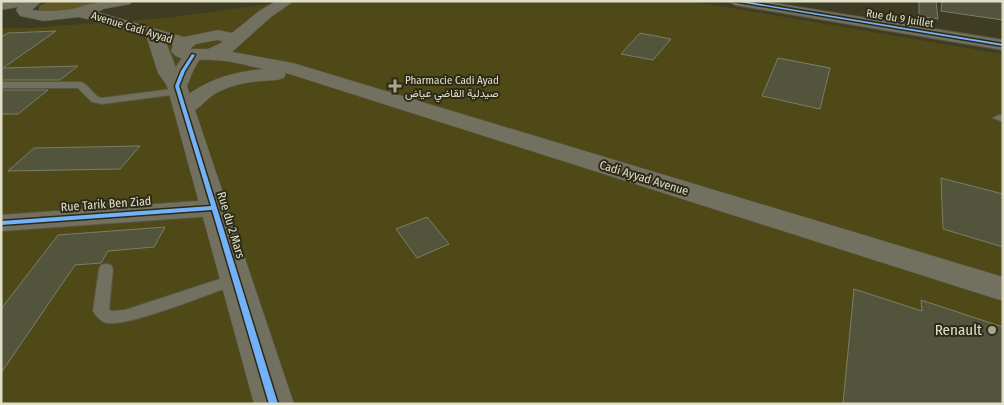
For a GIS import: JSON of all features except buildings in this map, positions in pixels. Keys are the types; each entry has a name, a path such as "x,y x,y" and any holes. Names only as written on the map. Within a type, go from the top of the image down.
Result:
{"main road":[{"path":"1,2 30,5 47,16 79,12 102,4 125,1"},
{"path":"233,42 265,14 287,1"},
{"name":"Avenue Cadi Ayyad","path":"102,4 197,47"},
{"path":"1,13 30,5"},
{"name":"Avenue Cadi Ayyad","path":"79,12 153,32 197,47 294,70"},
{"name":"Rue du 2 Mars","path":"153,32 168,73 181,95 213,208 274,404"},
{"path":"226,36 233,42 294,70 230,79 210,88 181,95 183,71 197,47 226,36"},
{"name":"Cadi Ayyad Avenue","path":"294,70 1003,289"}],"street":[{"name":"Rue du 9 Juillet","path":"735,1 1003,46"},
{"name":"Rue Tarik Ben Ziad","path":"1,223 213,208"}],"lane":[{"path":"1,85 81,85 95,100 102,102 181,95"},
{"path":"106,270 101,311 108,317 125,316 235,279"}],"shaded area":[{"path":"49,1 99,1 77,11 39,11 39,6"},
{"path":"291,1 690,1 1003,54 1003,404 1,404 1,28 30,28 166,18"}],"cycle path":[{"path":"735,1 1003,45"},
{"path":"193,55 183,71 177,86 274,404"},
{"path":"1,223 213,208"}],"place":[{"name":"Pharmacie Cadi Ayad صيدلية القاضي عياض","path":"395,86"},
{"name":"Renault","path":"992,330"}]}
